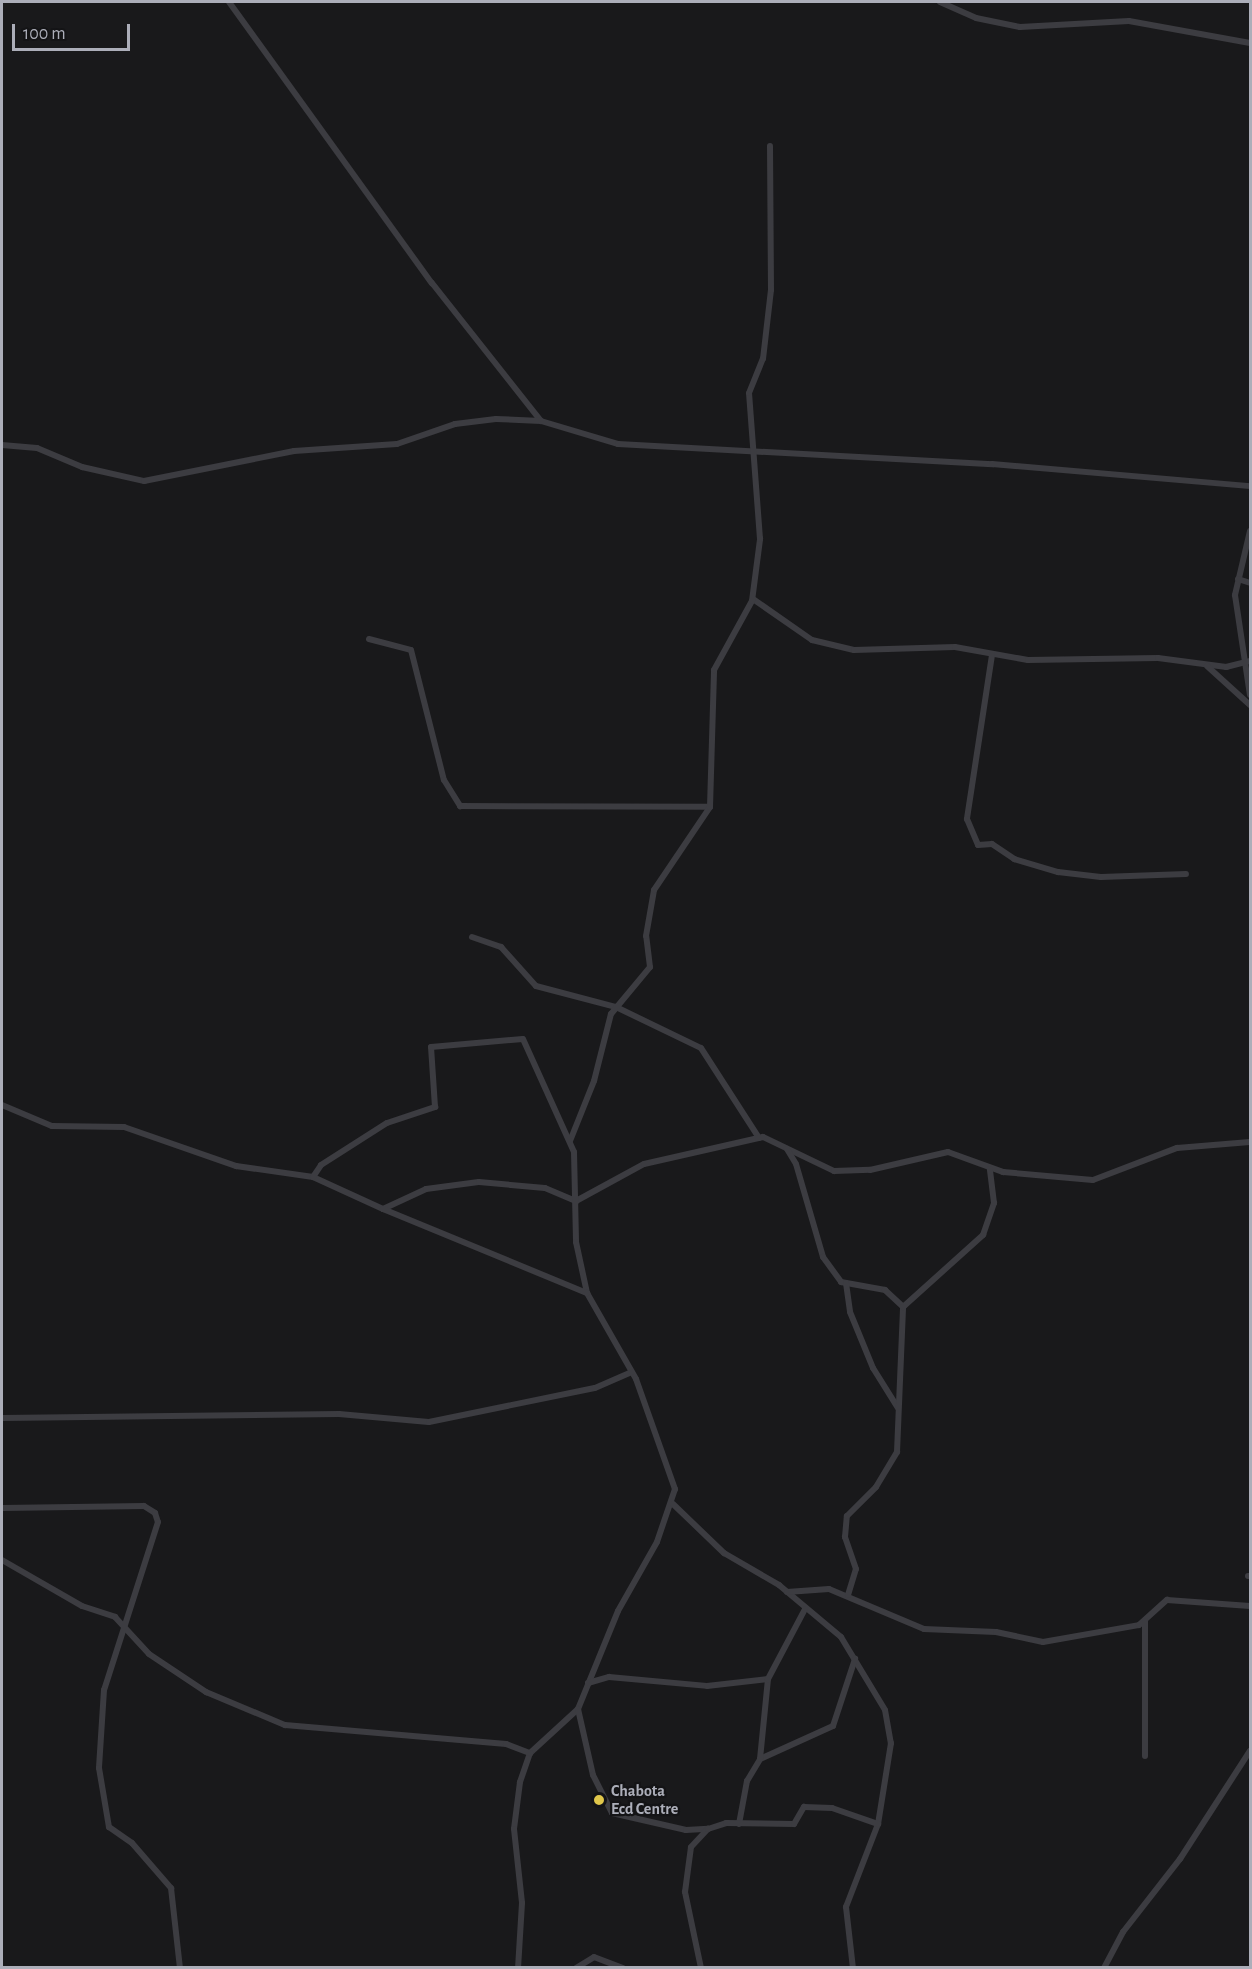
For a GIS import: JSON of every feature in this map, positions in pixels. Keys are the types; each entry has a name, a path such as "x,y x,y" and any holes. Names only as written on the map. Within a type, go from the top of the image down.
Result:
{"street":[{"path":"229,2 432,283 541,421"},
{"path":"940,2 976,18 1020,27 1139,21 1251,43"},
{"path":"570,1142 616,1007 650,967 646,936 654,890 710,807 714,670 753,599 760,538 749,393 763,359 771,290 770,146"},
{"path":"2,445 37,448 82,467 144,481 294,451 397,444 467,421 541,421 618,444 992,464 1251,486"},
{"path":"1251,531 1235,595 1251,695"},
{"path":"1238,579 1251,583"},
{"path":"753,599 829,646 854,650 955,647 992,655 1103,663 1158,658 1207,665 1247,663"},
{"path":"369,639 411,650 444,780 460,806 710,807"},
{"path":"992,655 967,819 978,845 992,844 1014,859 1069,873 1186,874"},
{"path":"1207,665 1251,705"},
{"path":"472,937 501,947 536,986 616,1007 701,1048 759,1138"},
{"path":"313,1177 321,1165 387,1124 435,1107 431,1047 509,1036 527,1044 570,1142 576,1201 576,1242 587,1293 632,1372 675,1489 673,1504 587,1684 578,1709 530,1753 515,1801 522,1903 518,1968"},
{"path":"2,1105 52,1126 124,1127 236,1166 313,1177 383,1209 587,1293"},
{"path":"576,1201 644,1164 759,1138 785,1147 834,1171 870,1170 948,1152 990,1169 1104,1179 1177,1148 1251,1142"},
{"path":"785,1147 796,1164 823,1257 846,1283 850,1312 873,1368 899,1410"},
{"path":"848,1595 856,1569 845,1525 897,1452 903,1307 983,1235 994,1203 990,1169"},
{"path":"383,1209 426,1189 479,1182 545,1188 576,1201"},
{"path":"846,1283 885,1290 903,1307"},
{"path":"2,1418 339,1414 429,1422 595,1388 632,1372"},
{"path":"673,1504 724,1552 787,1592 841,1637 856,1659 892,1732 878,1824 846,1907 853,1968"},
{"path":"2,1508 151,1508 158,1522 120,1629 104,1690 101,1798 108,1827 132,1843 171,1888 180,1968"},
{"path":"2,1560 82,1606 114,1617 120,1629 206,1692 296,1729 506,1744 530,1753"},
{"path":"787,1592 821,1587 848,1595 924,1629 996,1632 1043,1642 1145,1621 1167,1600 1251,1606"},
{"path":"739,1824 747,1781 760,1759 768,1679 805,1609"},
{"path":"1145,1621 1145,1756"},
{"path":"760,1759 833,1726 856,1659"},
{"path":"587,1684 609,1677 707,1686 768,1679"},
{"path":"578,1709 593,1775 612,1813 686,1830 739,1824 797,1823 804,1807 837,1810 878,1824"},
{"path":"1104,1968 1123,1932 1180,1859 1251,1751"},
{"path":"700,1967 685,1892 691,1847 708,1828"},
{"path":"576,1968 594,1957 623,1968"}],"place":[{"name":"Chabota Ecd Centre","path":"599,1800"}]}
